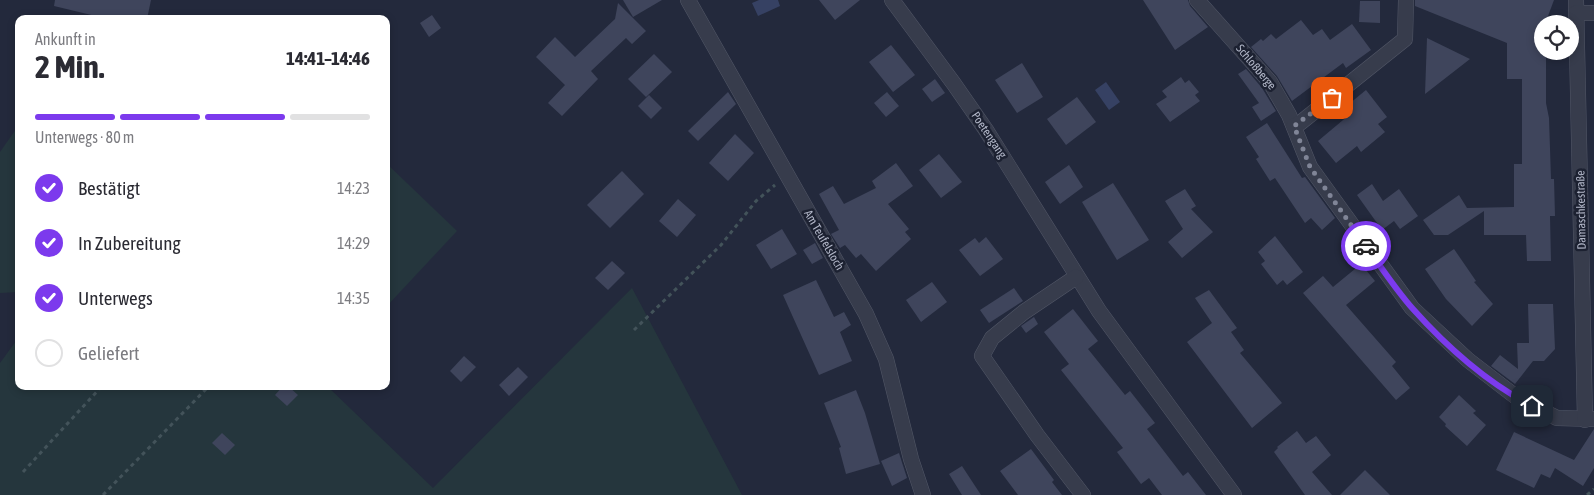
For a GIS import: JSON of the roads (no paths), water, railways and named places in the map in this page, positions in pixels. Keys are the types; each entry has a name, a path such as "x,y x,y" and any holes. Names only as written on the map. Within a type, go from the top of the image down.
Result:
{"street":[{"name":"Am Teufelsloch","path":"688,0 866,314 886,359 923,495"},
{"name":"Poetengang","path":"892,0 986,130 1098,312 1234,495"},
{"name":"Schloßberge","path":"1197,0 1270,82 1283,102 1312,169 1402,296 1428,325 1489,378 1520,400 1557,418 1590,420"},
{"path":"1294,126 1405,39 1406,0"},
{"path":"1576,7 1594,13"},
{"name":"Damaschkestraße","path":"1576,7 1590,420"},
{"path":"1076,277 1024,312 992,338 982,356 1037,435 1083,495"}],"water":[{"path":"759,0 778,0 780,6 758,16 752,3"},
{"path":"1106,82 1120,102 1109,110 1095,90"}]}
